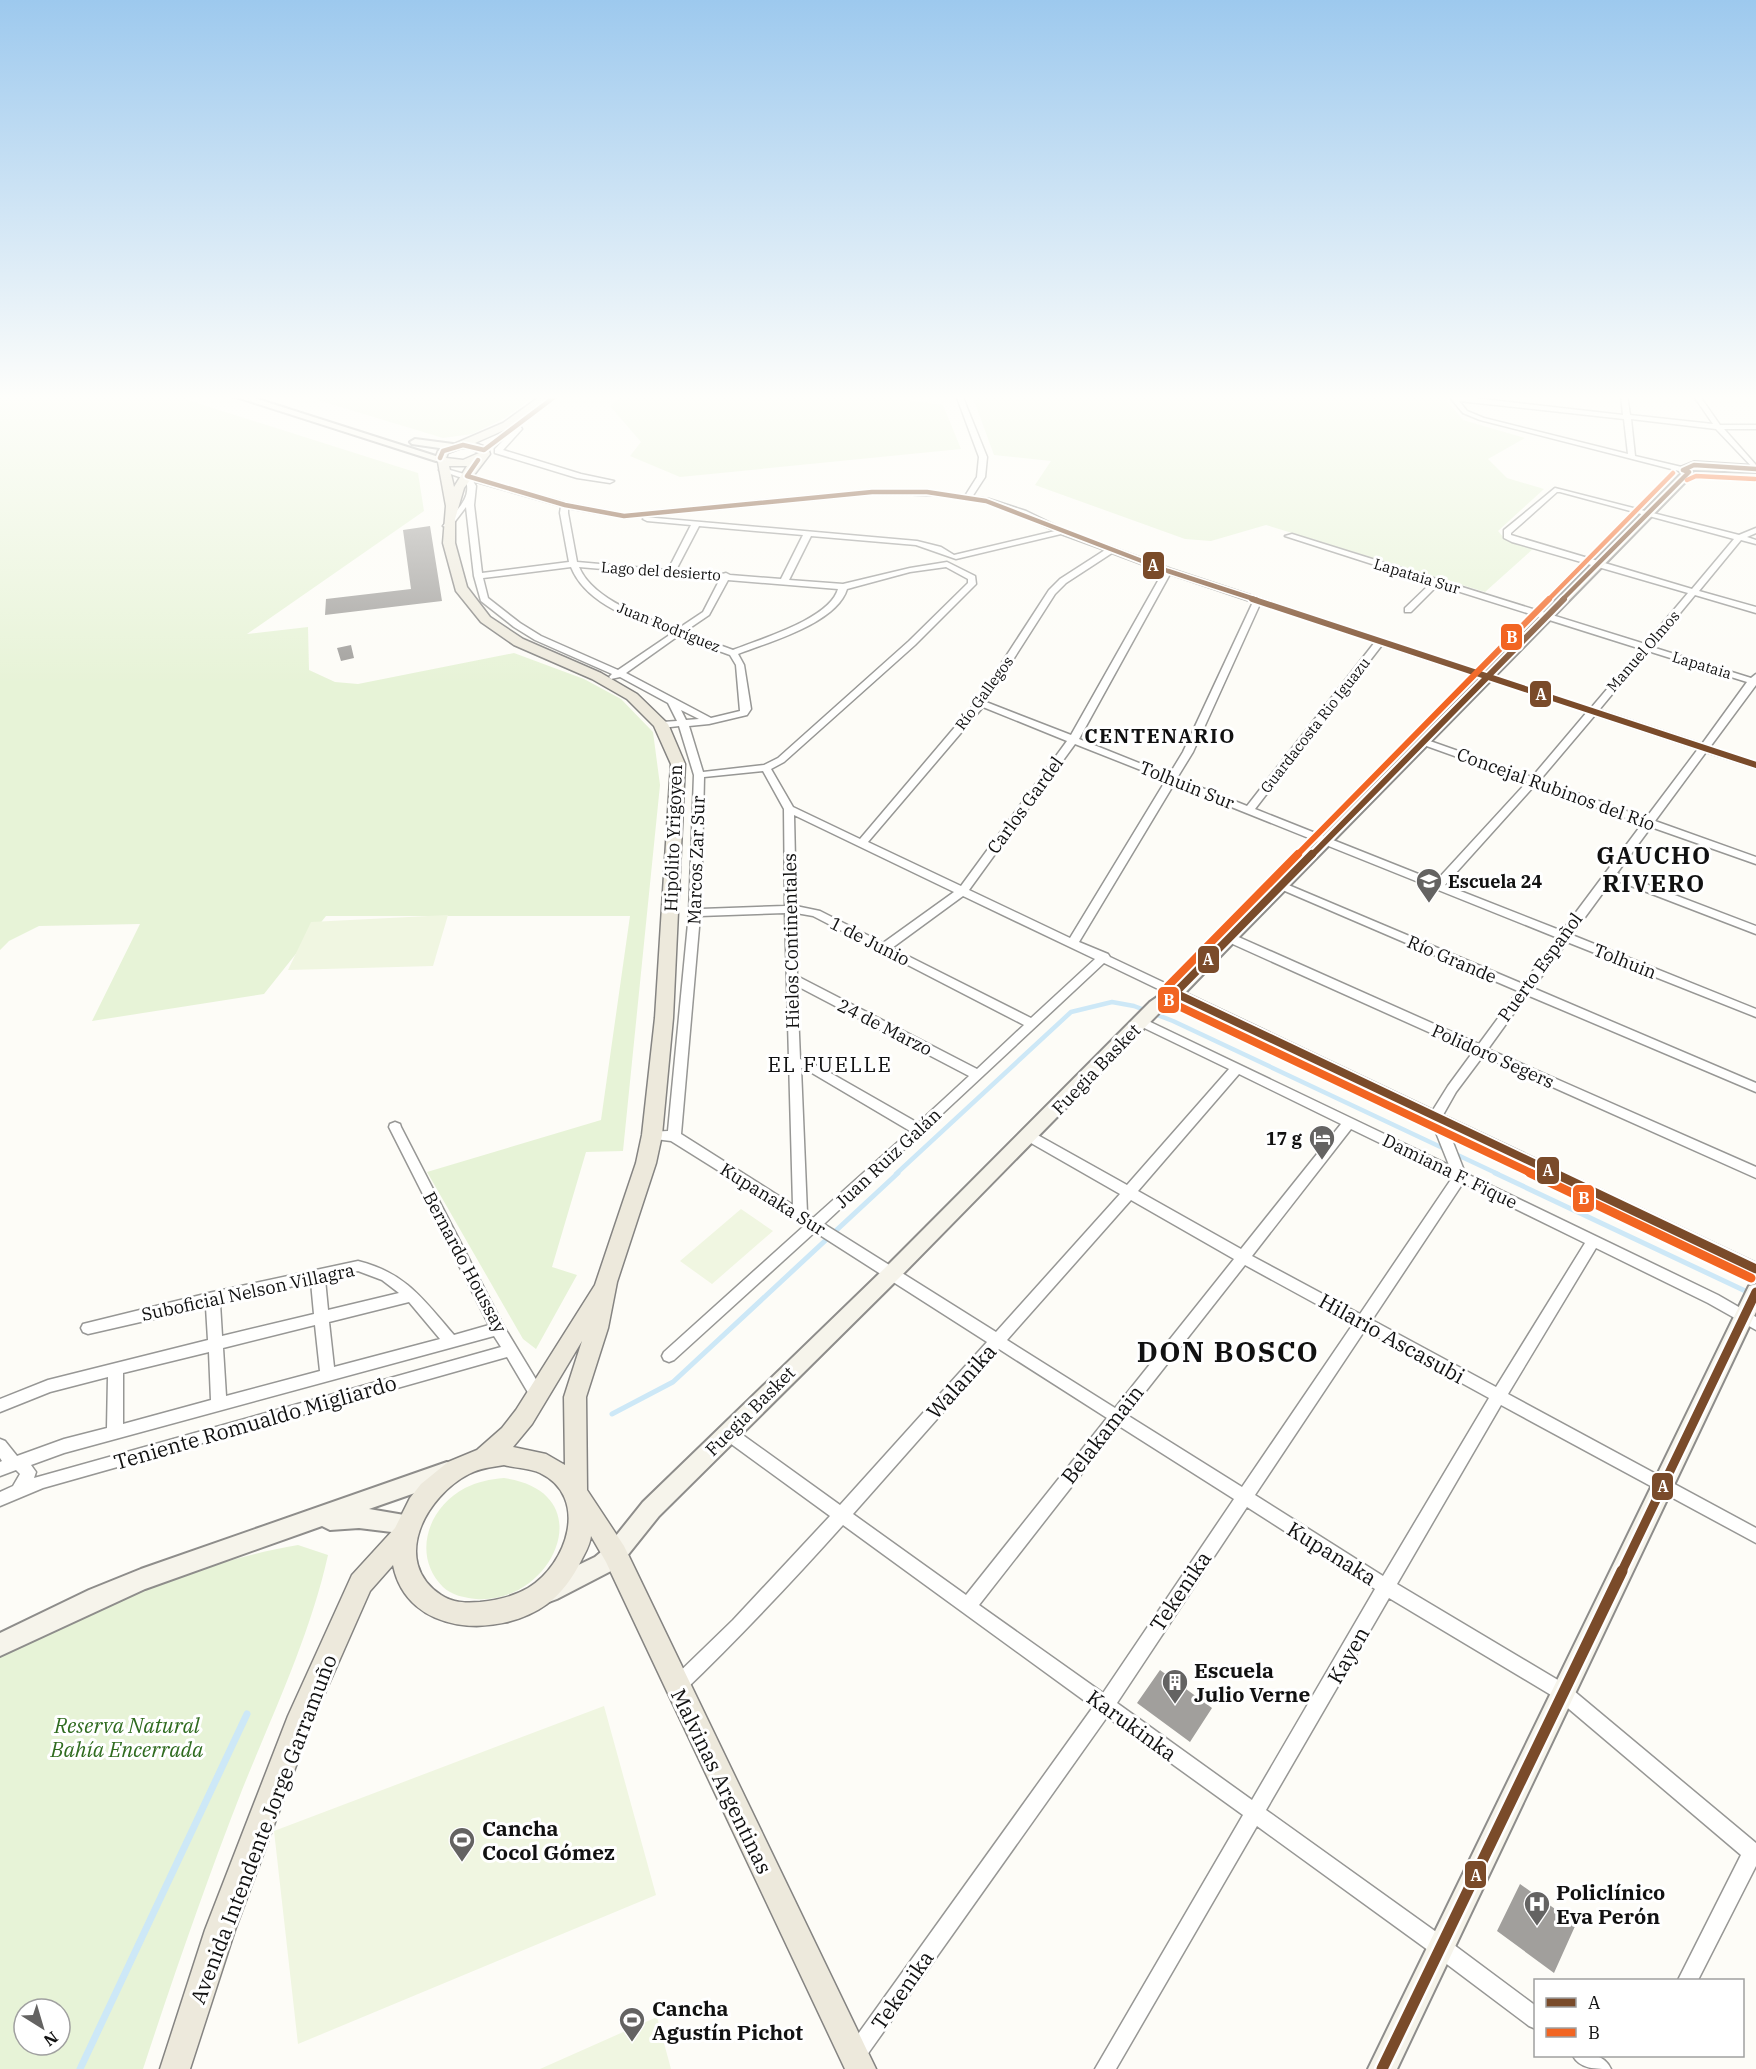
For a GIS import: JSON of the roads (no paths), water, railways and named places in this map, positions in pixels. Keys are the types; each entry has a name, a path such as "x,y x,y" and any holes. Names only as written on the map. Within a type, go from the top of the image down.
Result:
{"main road":[{"name":"Hipólito Yrigoyen","path":"448,492 451,504 447,526 450,556 458,586 465,599 478,612 524,645 613,677 646,706 662,725 675,749 679,777 664,1018 652,1135 646,1163 606,1282"},
{"name":"Hipólito Yrigoyen","path":"451,504 461,492"},
{"name":"Fuegia Basket","path":"538,1597 603,1564 610,1545 651,1509 892,1273 1156,1006 1175,993 1424,742 1544,616 1669,492"},
{"path":"484,1458 510,1435 537,1396 606,1282"},
{"path":"576,1494 577,1458 573,1411 575,1397 597,1328 606,1282"},
{"path":"1382,2069 1562,1692 1752,1310"},
{"path":"0,1645 56,1617 141,1580 484,1458 523,1456 541,1461 566,1478 576,1494 582,1516 580,1538 572,1560 558,1580 538,1597 514,1609 489,1616 463,1615 441,1609 422,1596 409,1579 403,1558 406,1530 419,1502 435,1484 456,1469"},
{"name":"Malvinas Argentinas","path":"576,1494 610,1545 676,1687 858,2062"},
{"path":"293,1526 350,1518 406,1530"},
{"name":"Avenida Intendente Jorge Garramuño","path":"175,2069 220,1930 301,1716 362,1583 406,1530"}],"street":[{"path":"470,492 478,576 484,599 517,625 553,646 613,677 672,701 710,721"},
{"path":"521,492 565,505 624,516 917,543 938,549 972,578 972,584 912,643 781,760 766,768 699,776"},
{"path":"624,516 872,492 927,492 968,497 1005,506 1062,532 1168,571 1489,675 1756,765"},
{"path":"968,497 972,492"},
{"path":"1553,492 1507,532 1507,536 1756,610"},
{"path":"1566,492 1756,542"},
{"path":"447,526 470,498"},
{"name":"Juan Rodríguez","path":"565,505 564,513 575,564 582,580 602,598 733,653 740,665 746,709 738,716 662,725"},
{"path":"672,570 696,524"},
{"name":"Manuel Olmos","path":"1438,886 1534,781 1739,538 1756,530"},
{"path":"733,653 824,614 840,600 843,587 1062,532"},
{"path":"785,580 808,534"},
{"name":"Lapataia Sur","path":"1288,536 1544,616"},
{"name":"Río Gallegos","path":"861,844 981,703 1053,592 1063,581 1111,550"},
{"name":"Lago del desierto","path":"478,576 575,564 672,570 843,587"},
{"name":"Carlos Gardel","path":"884,948 963,891 1074,740 1168,571"},
{"path":"613,677 706,613 726,575"},
{"path":"1408,610 1437,582"},
{"path":"1073,942 1173,779 1258,600"},
{"name":"Lapataia","path":"1544,616 1755,680"},
{"name":"Guardacosta Rio Iguazu","path":"1249,810 1381,640"},
{"name":"Puerto Español","path":"1436,1116 1480,1050 1562,936 1755,680"},
{"name":"Marcos Zar Sur","path":"672,701 683,723 699,776 695,913 674,1136"},
{"name":"Tolhuin Sur","path":"981,703 1326,842"},
{"name":"Concejal Rubinos del Río","path":"1424,742 1756,861"},
{"path":"766,768 789,809 1073,942 1175,993 1756,1269"},
{"name":"Hielos Continentales","path":"789,809 791,978 800,1216"},
{"name":"Tolhuin","path":"1326,842 1756,1013"},
{"path":"1609,874 1756,930"},
{"name":"Río Grande","path":"1282,886 1756,1088"},
{"name":"1 de Junio","path":"695,913 791,909 816,913 1032,1023"},
{"name":"Polidoro Segers","path":"1230,938 1756,1173"},
{"name":"Juan Ruiz Galán","path":"669,1356 819,1228 919,1130 1104,957"},
{"name":"24 de Marzo","path":"791,978 978,1075"},
{"name":"Damiana F. Fique","path":"1142,1022 1713,1299 1752,1310"},
{"path":"794,1061 816,1070 919,1130"},
{"name":"Walanika","path":"676,1687 714,1652 841,1515 1130,1193 1238,1068"},
{"path":"1436,1116 1450,1157 1460,1176"},
{"name":"Belakamain","path":"967,1607 1116,1415 1350,1122"},
{"name":"Bernardo Houssay","path":"395,1127 498,1329 537,1396"},
{"name":"Kupanaka Sur","path":"652,1135 674,1136 892,1273"},
{"name":"Hilario Ascasubi","path":"1029,1136 1243,1257 1756,1536"},
{"name":"Tekenika","path":"858,2062 1105,1705 1243,1496 1364,1323 1460,1176"},
{"name":"Kayen","path":"1105,2069 1256,1814 1497,1396 1593,1241"},
{"name":"Suboficial Nelson Villagra","path":"88,1328 358,1266 374,1268 398,1282 451,1341"},
{"name":"Kupanaka","path":"892,1273 997,1342 1386,1587 1562,1692 1755,1854"},
{"path":"317,1274 328,1375"},
{"path":"0,1406 48,1386 410,1296"},
{"path":"213,1298 219,1403"},
{"name":"Teniente Romualdo Migliardo","path":"6,1466 219,1403 498,1329"},
{"name":"Teniente Romualdo Migliardo","path":"0,1499 20,1489 512,1350"},
{"path":"115,1432 116,1368"},
{"name":"Karukinka","path":"728,1433 1439,1946 1534,2017"},
{"path":"0,1446 6,1466 21,1464 28,1472 28,1478 20,1489"},
{"path":"1689,1979 1755,1854"},
{"path":"1586,2057 1601,2069"}],"waterway":[{"path":"896,1174 1071,1012 1112,1002 1134,1006 1173,1021 1498,1174"},
{"path":"612,1414 673,1382 898,1173"},
{"path":"1495,1173 1756,1296"},
{"path":"80,2069 247,1714"}],"place":[{"name":"Escuela 24","path":"1429,904"},
{"name":"17 g","path":"1322,1161"},
{"name":"Escuela Julio Verne","path":"1175,1705"},
{"name":"Cancha Cocol Gómez","path":"462,1863"},
{"name":"Policlínico Eva Perón","path":"1537,1927"},
{"name":"Cancha Agustín Pichot","path":"632,2043"}],"district":[{"name":"CENTENARIO","path":"1160,735"},
{"name":"GAUCHO RIVERO","path":"1654,869"},
{"name":"EL FUELLE","path":"830,1064"},
{"name":"DON BOSCO","path":"1228,1351"}],"park label":[{"name":"Reserva Natural Bahía Encerrada","path":"127,1737"}]}
